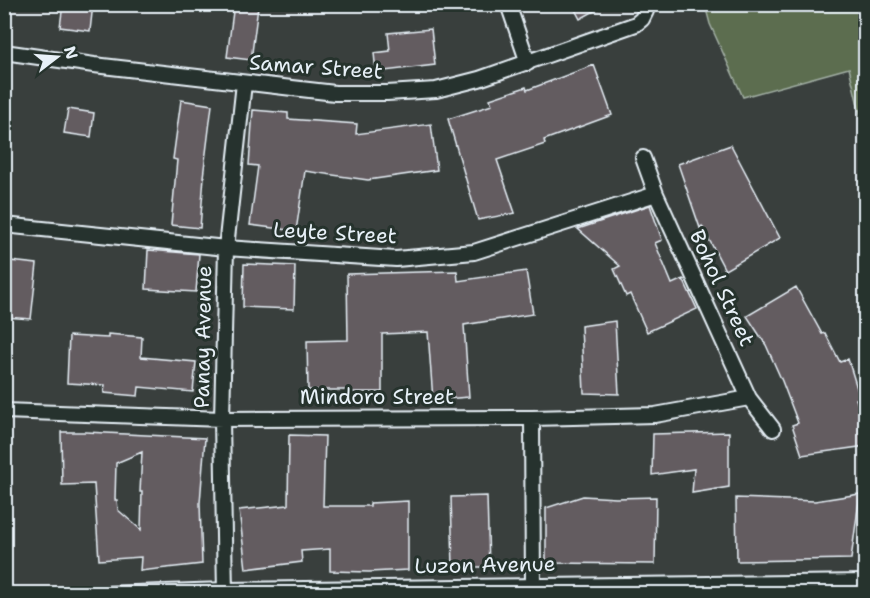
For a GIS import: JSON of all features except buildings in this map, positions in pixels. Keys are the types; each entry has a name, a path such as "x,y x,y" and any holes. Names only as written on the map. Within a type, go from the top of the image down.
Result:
{"street":[{"path":"508,4 528,63"},
{"name":"Samar Street","path":"4,52 336,93 436,90 528,63 636,24 642,19 645,8"},
{"name":"Panay Avenue","path":"225,592 222,419 226,248 244,83"},
{"name":"Bohol Street","path":"643,158 656,194 749,398 773,429"},
{"name":"Leyte Street","path":"4,225 226,248 396,259 474,252 656,194"},
{"name":"Mindoro Street","path":"4,411 222,419 532,418 655,415 749,398"},
{"path":"532,418 533,585"},
{"name":"Luzon Avenue","path":"104,594 533,585 866,582"}],"green space":[{"path":"705,5 865,5 865,134 849,68 743,97 710,24"}]}
